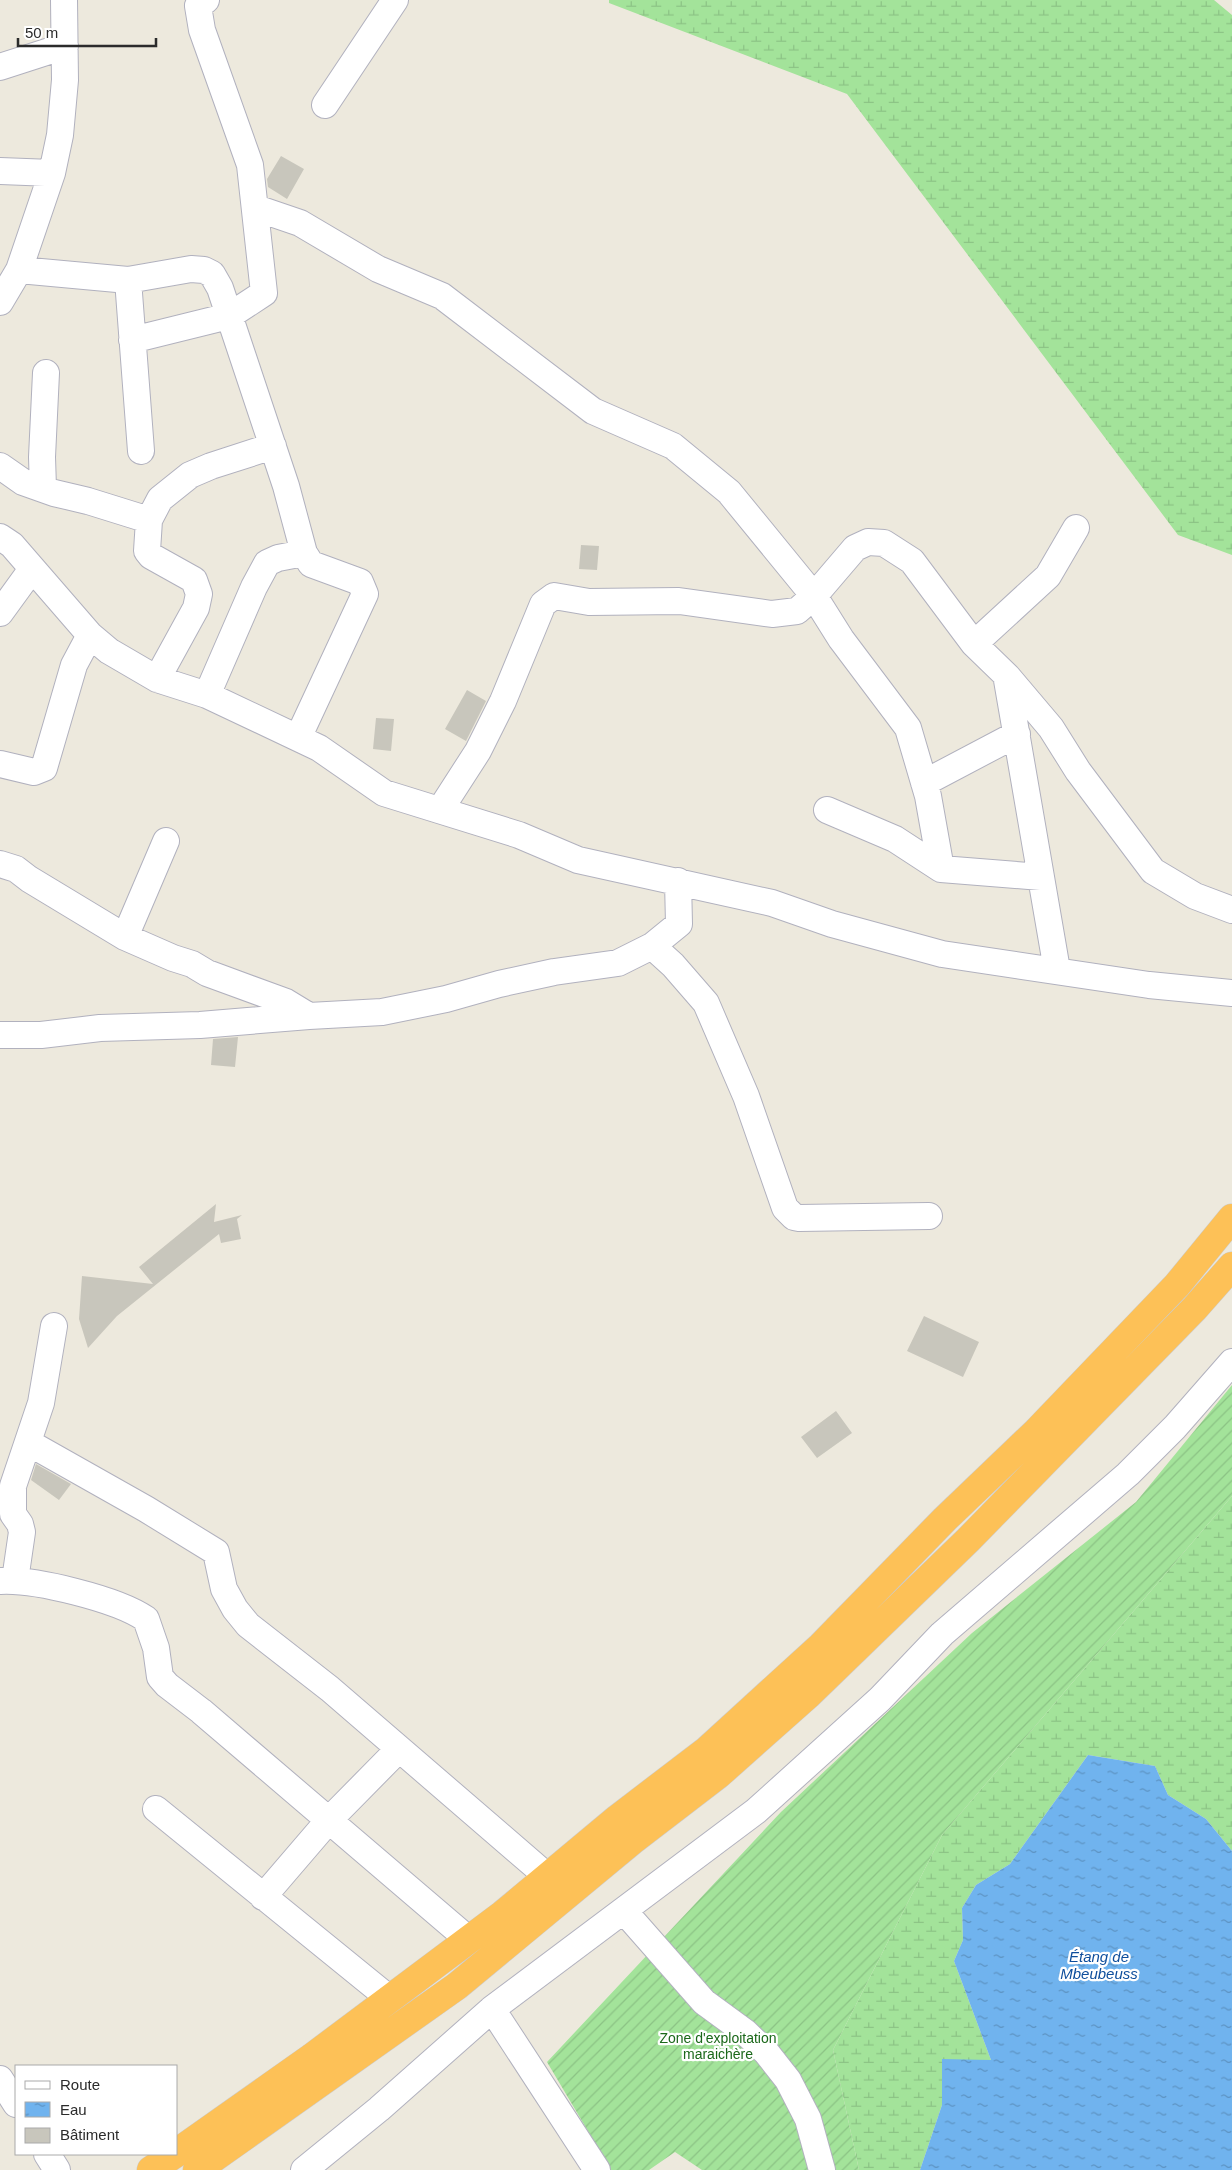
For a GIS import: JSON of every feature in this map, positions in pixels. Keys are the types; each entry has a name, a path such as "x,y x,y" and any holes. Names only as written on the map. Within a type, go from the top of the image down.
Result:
{"highway":[{"path":"178,2151 312,2057 469,1940 548,1878 618,1818 707,1750 821,1646 945,1519 1037,1431 1177,1285 1232,1218"},
{"path":"197,2170 457,1986 632,1841 718,1775 808,1695 968,1540 1195,1308 1232,1266"},
{"path":"152,2170 172,2155"}],"street":[{"path":"64,0 65,80 60,134 52,172 8,281 128,280 191,270 204,270 212,274 229,316 273,446 304,553 311,564 360,582 365,594 298,738"},
{"path":"132,340 229,316 264,293 250,165 202,30 198,6 206,0"},
{"path":"325,105 395,0"},
{"path":"0,67 65,46"},
{"path":"0,171 52,172"},
{"path":"256,208 300,223 378,269 442,296 593,411 673,446 729,492 814,596 842,638 908,728 924,782 941,869"},
{"path":"128,280 140,451"},
{"path":"43,488 42,457 46,373"},
{"path":"157,679 196,608 199,594 194,580 151,556 147,551 149,520 160,499 190,475 211,466 273,446"},
{"path":"0,466 23,482 54,493 88,501 149,520"},
{"path":"974,644 1048,576 1076,528"},
{"path":"0,537 12,545 90,635 109,651 157,679 207,695 319,748 384,793 520,835 578,860 772,902 832,924 942,954 1149,985 1232,993"},
{"path":"440,810 478,751 503,701 543,604 554,596 589,602 679,601 772,614 797,611 814,596 855,548 868,542 884,542 912,561 974,644 1007,676 1051,728 1078,770 1153,871 1195,896 1232,910"},
{"path":"207,695 254,587 267,564 278,558 304,553"},
{"path":"0,613 32,569"},
{"path":"0,764 34,772 44,768 74,665 90,635"},
{"path":"1007,676 1056,970"},
{"path":"924,782 1017,734"},
{"path":"827,810 895,839 941,869 1041,877"},
{"path":"125,937 166,841"},
{"path":"0,864 16,869 125,937 173,958 192,964 207,973 286,1002 309,1016"},
{"path":"0,1035 41,1035 100,1028 200,1025 382,1012 546,973 618,963 652,946 679,924 678,881"},
{"path":"652,946 673,965 706,1003 746,1096 783,1203 794,1217 929,1216"},
{"path":"54,1326 41,1403 13,1486 13,1514 20,1524 22,1532 8,1580 97,1597 146,1619 156,1648 160,1677 167,1685 201,1711 469,1940"},
{"path":"304,2170 379,2109 492,2009 756,1811 880,1699 942,1634 1128,1474 1175,1427 1232,1362"},
{"path":"29,1443 146,1509 216,1552 224,1589 235,1609 248,1625 330,1689 548,1878"},
{"path":"263,1897 328,1820 399,1748"},
{"path":"156,1809 390,1999"},
{"path":"624,1911 704,2002 752,2039 766,2052 788,2080 808,2119 822,2170"},
{"path":"492,2009 598,2170"},
{"path":"0,2079 15,2102"},
{"path":"48,2155 57,2170"}],"green space":[{"path":"609,0 1214,0 1232,15 1232,555 1178,535 847,94 609,3"},
{"name":"Zone d'exploitation maraichère","path":"1232,1385 1232,1496 942,1835 833,2050 859,2170 702,2170 675,2152 649,2170 611,2170 547,2062 781,1812 972,1633 1136,1502"},
{"path":"1232,1496 1232,1851 1206,1819 1168,1795 1155,1766 1088,1755 1010,1864 976,1885 962,1908 963,1940 954,1961 991,2060 942,2060 942,2105 920,2170 859,2170 833,2050 942,1835"}],"water":[{"name":"Étang de Mbeubeuss","path":"1088,1755 1155,1766 1168,1795 1206,1819 1232,1851 1232,2170 920,2170 942,2105 942,2059 991,2060 954,1961 963,1940 962,1908 976,1885 1010,1864"}],"building":[{"path":"281,156 304,169 287,199 268,187 267,179"},
{"path":"581,545 599,546 597,570 579,569"},
{"path":"467,690 486,701 466,741 445,729"},
{"path":"376,718 394,719 391,751 373,749"},
{"path":"238,1037 235,1067 211,1065 213,1039"},
{"path":"216,1204 214,1222 242,1215 237,1219 241,1239 221,1243 219,1234 117,1316 88,1348 79,1319 82,1276 153,1284 139,1267"},
{"path":"924,1316 979,1342 963,1377 907,1351"},
{"path":"836,1411 852,1433 817,1458 801,1437"},
{"path":"36,1464 71,1484 59,1500 31,1480"}]}
